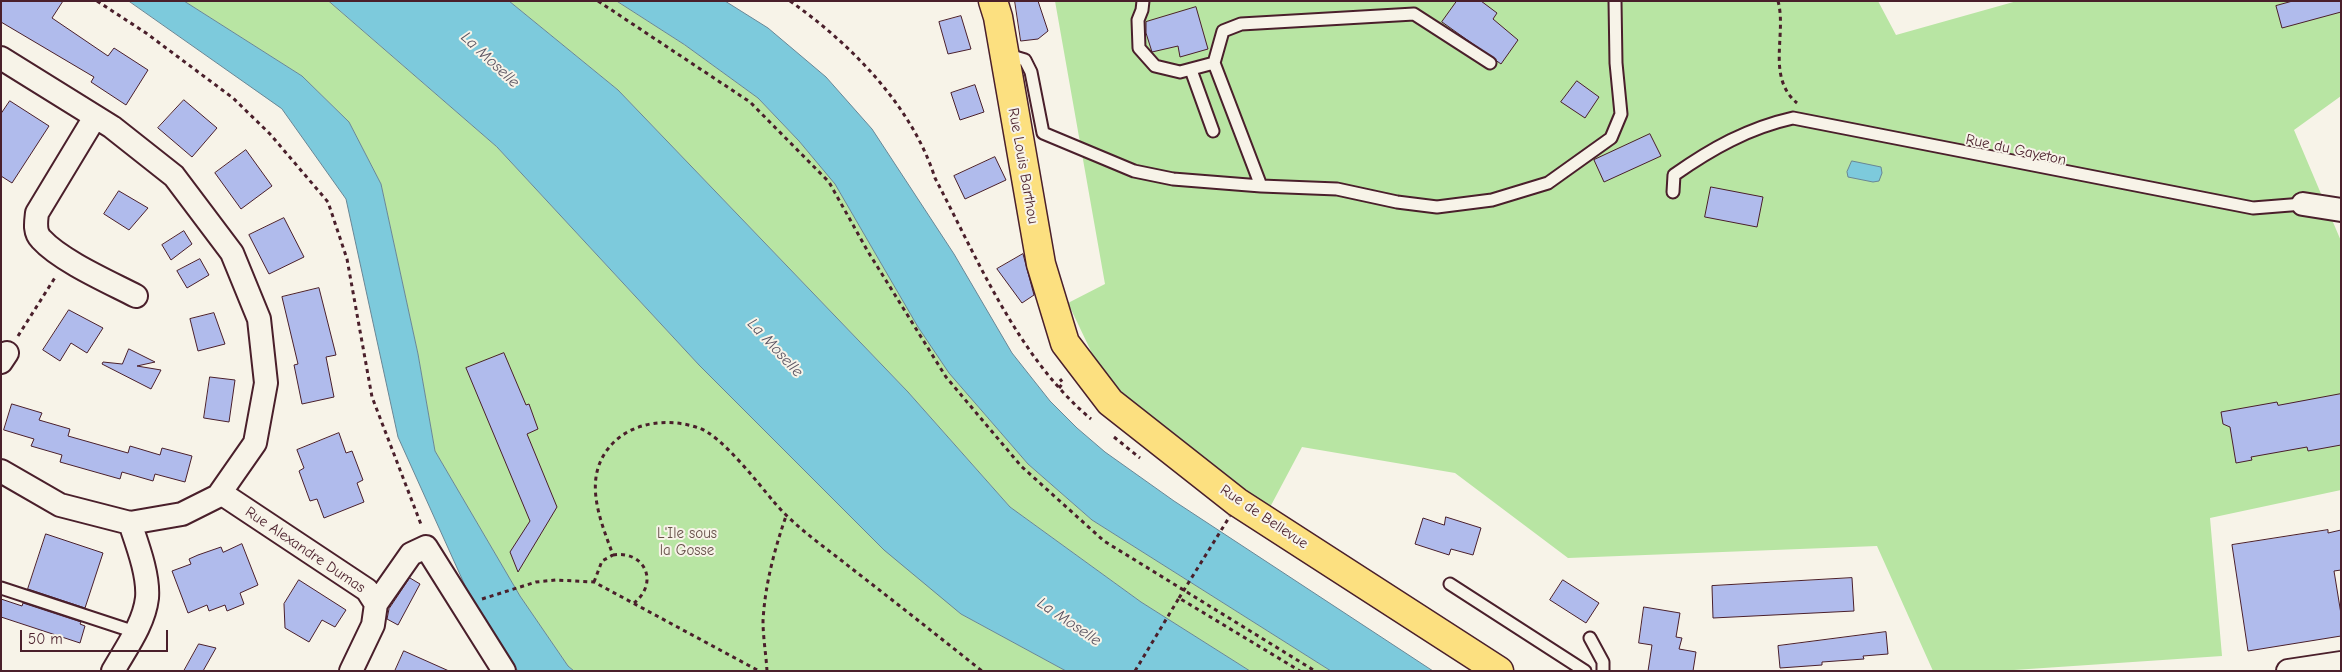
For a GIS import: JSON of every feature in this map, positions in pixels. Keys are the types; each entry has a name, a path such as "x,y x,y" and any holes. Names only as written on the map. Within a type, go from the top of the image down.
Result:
{"main road":[{"name":"Rue Louis Barthou","path":"993,1 1041,264 1060,329"},
{"name":"Rue de Bellevue","path":"1060,329 1065,342 1110,402 1165,446 1237,502 1499,671"}],"street":[{"path":"1,58 112,127 174,176 232,253 259,319 266,384 255,443 221,493 182,514 130,523 60,505 1,471"},
{"path":"95,117 36,213 35,227 40,239 67,259 136,296"},
{"path":"2303,204 2341,210"},
{"name":"Rue Alexandre Dumas","path":"221,493 367,590 376,604 373,625 351,671"},
{"path":"113,671 141,621 147,597 141,556 130,523"},
{"path":"376,604 411,554 426,547 504,671"},
{"path":"2288,671 2341,663"}],"lane":[{"path":"1143,1 1138,20 1139,48 1154,66 1180,72 1214,63"},
{"path":"1004,53 1025,60 1031,72 1043,133 1134,171 1173,178 1261,186 1337,189 1397,202 1437,206 1492,200 1548,183 1611,138 1621,114 1616,63 1615,1"},
{"path":"1261,186 1214,63 1223,31 1240,24 1414,14 1490,63"},
{"path":"1191,70 1213,131"},
{"path":"1673,192 1674,175 1704,154 1763,124 1793,118 2253,208 2303,204"},
{"path":"1450,584 1585,671"},
{"path":"1,588 134,632"},
{"path":"1590,638 1602,662 1603,671"}],"path":[{"path":"97,1 146,33 234,98 270,134 328,202 347,260 372,397 420,519 426,547"},
{"path":"598,1 750,102 828,182 867,250 946,377 1021,466 1104,541 1315,671"},
{"path":"790,1 817,20 860,60 900,109 927,154 935,178 1025,346 1059,388 1097,424"},
{"path":"1778,1 1778,51 1782,83 1795,102 1803,104"},
{"path":"4,358 67,259"},
{"path":"613,555 595,498 596,473 606,450 624,433 648,423 672,423 700,428 730,450 786,516 982,671"},
{"path":"1111,436 1141,459"},
{"path":"1135,671 1230,516 1222,511"},
{"path":"767,671 763,623 766,590 775,549 786,516"},
{"path":"594,582 602,561 613,555 631,555 644,567 647,575 645,591 634,603"},
{"path":"462,605 536,582 556,580 594,582 759,671"},
{"path":"1179,598 1300,671"}],"green space":[{"name":"L'Ile sous la Gosse","path":"184,1 329,1 497,147 699,365 961,614 1066,671 574,671 568,666 520,596 435,451 418,354 381,184 349,122 302,76"},
{"path":"509,1 617,1 685,45 758,98 799,141 835,184 918,327 949,373 1028,464 1092,520 1331,671 1250,671 1141,602 1010,507 908,392 618,90"},
{"path":"1055,1 1878,1 1896,35 2017,1 2341,1 2341,96 2294,130 2341,241 2341,490 2210,518 2222,656 1999,671 1933,671 1877,546 1568,558 1455,473 1302,447 1268,511 1147,418 1099,368 1068,303 1105,284"}],"water":[{"path":"129,1 184,1 302,76 349,122 381,184 418,354 435,451 520,596 568,666 574,671 518,671 481,621 398,437 346,199 282,109"},
{"name":"La Moselle","path":"329,1 509,1 618,90 908,392 1010,507 1141,602 1250,671 1066,671 961,614 884,550 699,365 497,147"},
{"path":"617,1 725,1 768,28 826,77 872,129 954,254 1012,353 1050,401 1077,428 1105,452 1174,501 1433,671 1331,671 1092,520 1028,464 949,373 918,327 835,184 799,141 758,98 685,45"},
{"path":"1852,161 1881,167 1882,173 1879,181 1873,182 1848,177 1847,172"}],"building":[{"path":"1,1 63,1 52,18 108,56 114,48 148,70 126,105 91,82 94,77 1,22"},
{"path":"1015,1 1038,1 1048,31 1038,39 1021,41"},
{"path":"1457,1 1481,1 1497,13 1493,19 1518,40 1501,64 1442,22"},
{"path":"2293,1 2341,1 2341,12 2282,28 2276,6"},
{"path":"1196,7 1208,49 1180,57 1178,46 1152,52 1146,33 1146,22"},
{"path":"961,16 971,49 948,54 939,22"},
{"path":"1577,81 1599,97 1585,118 1561,102"},
{"path":"975,85 984,112 960,120 951,93"},
{"path":"184,100 217,128 192,157 158,128"},
{"path":"10,101 49,126 12,183 1,176 1,114"},
{"path":"1650,134 1661,156 1604,182 1594,160"},
{"path":"246,150 272,186 241,209 215,173"},
{"path":"995,157 1006,180 965,199 954,176"},
{"path":"1711,187 1763,197 1757,227 1705,217"},
{"path":"119,191 148,208 129,230 104,214"},
{"path":"284,218 304,257 269,274 249,235"},
{"path":"184,231 192,244 171,260 162,245"},
{"path":"1023,254 1034,295 1022,303 997,269"},
{"path":"200,259 209,275 187,288 177,271"},
{"path":"319,288 336,355 326,357 334,397 302,404 294,365 298,364 282,297"},
{"path":"69,310 103,328 87,353 71,343 60,361 43,350"},
{"path":"214,313 225,344 198,351 190,319"},
{"path":"129,349 155,362 137,366 161,370 151,389 102,364 103,362 122,364"},
{"path":"504,353 526,405 529,404 538,429 527,434 557,507 518,572 510,552 530,521 466,368"},
{"path":"210,377 235,380 229,422 204,418"},
{"path":"2341,394 2341,445 2308,451 2307,447 2251,457 2252,460 2236,463 2230,427 2223,424 2221,412 2277,402 2278,405"},
{"path":"12,404 42,413 39,420 70,429 68,436 128,453 130,446 160,455 162,448 192,456 185,482 155,474 153,481 122,472 120,479 60,462 62,455 31,446 34,439 4,430"},
{"path":"339,433 346,453 352,451 363,480 357,483 364,502 324,518 317,499 310,501 299,471 304,468 297,450"},
{"path":"1446,517 1481,528 1473,555 1451,549 1449,555 1415,544 1423,518 1444,525"},
{"path":"2328,530 2328,533 2341,530 2341,570 2334,571 2341,614 2341,636 2248,651 2232,545"},
{"path":"46,534 103,553 85,608 28,589"},
{"path":"242,544 258,585 240,593 244,604 227,611 225,605 209,611 207,605 188,613 172,571 191,564 189,559 198,555 221,547 223,552"},
{"path":"410,578 420,584 398,625 387,619 389,609"},
{"path":"1852,578 1854,611 1713,618 1712,586"},
{"path":"299,580 346,610 335,627 322,620 309,642 285,628 284,604"},
{"path":"1563,580 1599,603 1586,623 1550,600"},
{"path":"1,599 22,606 23,603 81,622 80,624 85,626 80,643 1,617"},
{"path":"1644,607 1680,613 1676,637 1682,638 1679,649 1696,652 1693,671 1648,671 1652,645 1639,643"},
{"path":"1886,632 1888,654 1863,656 1864,659 1822,662 1822,665 1780,668 1778,646"},
{"path":"199,644 216,648 203,671 184,671"},
{"path":"404,651 449,671 395,671"}]}
